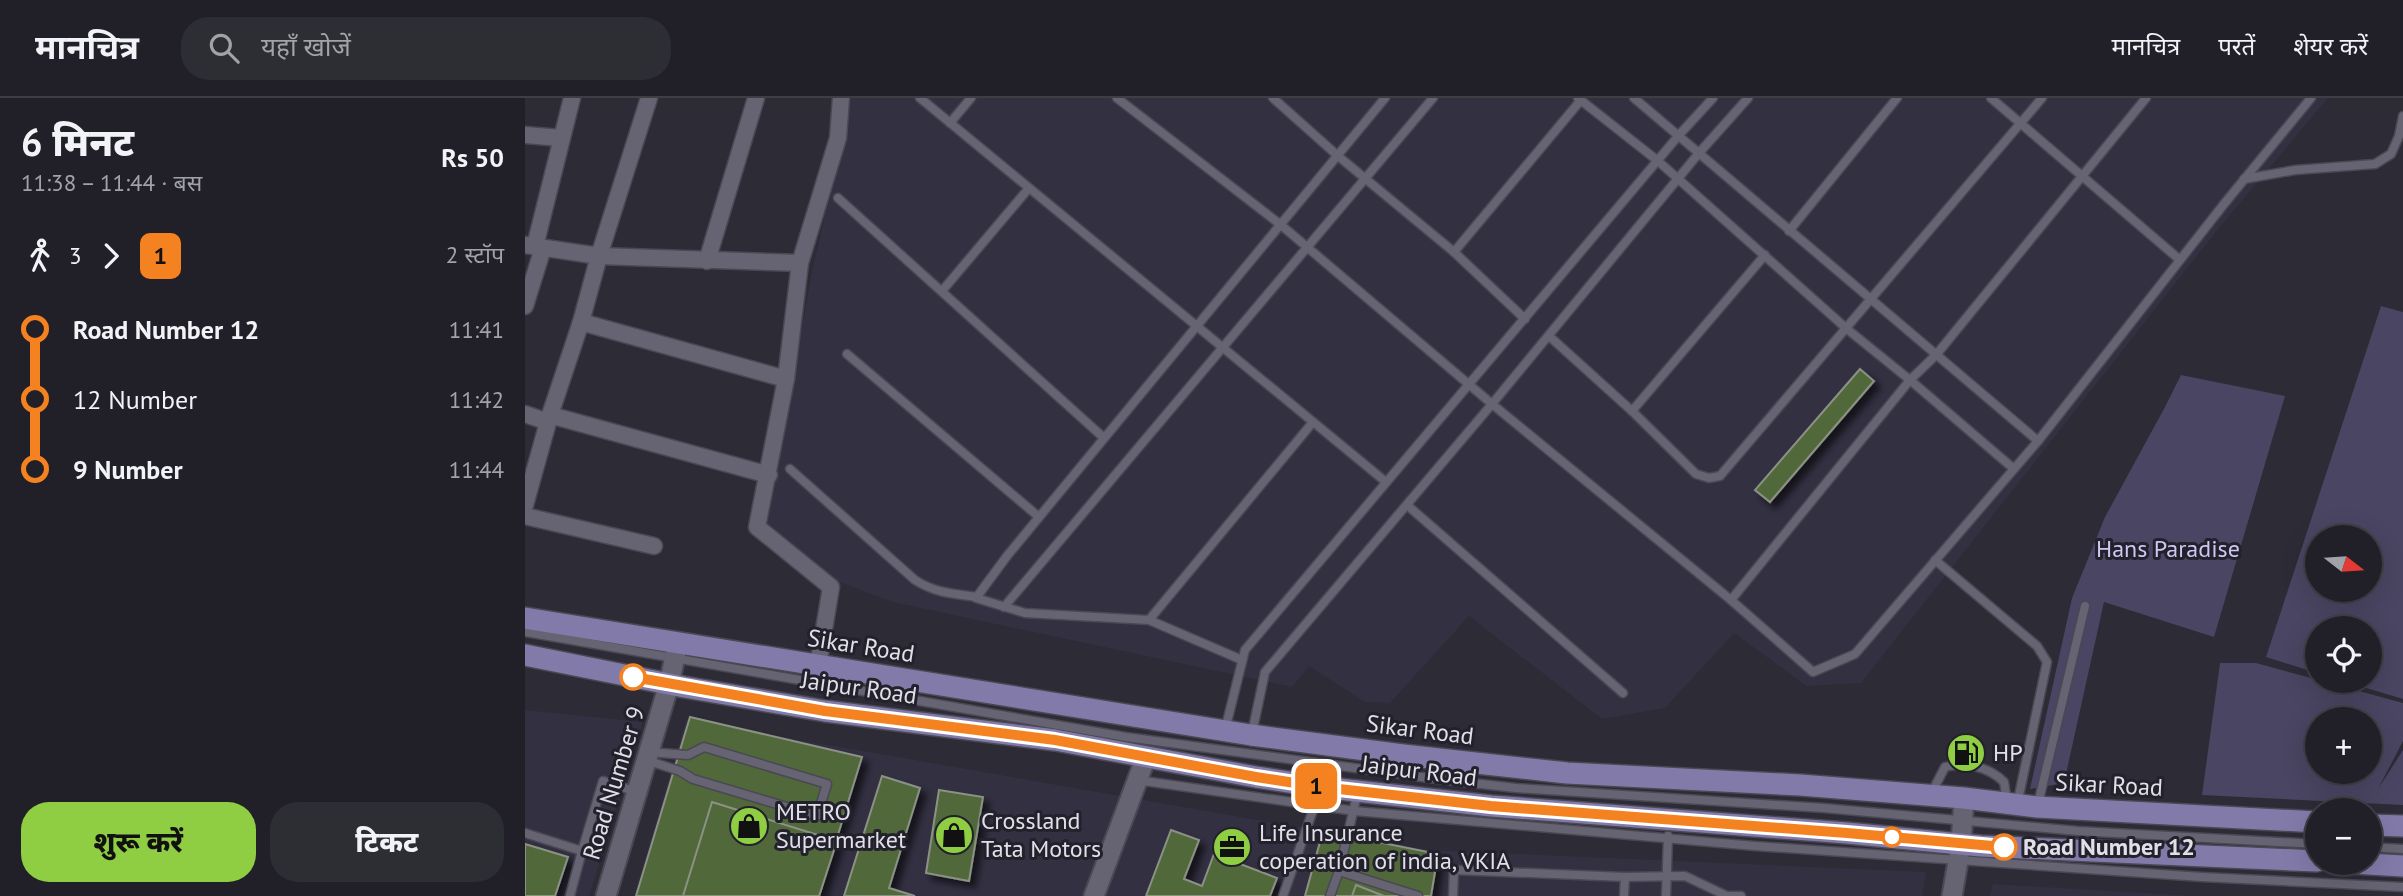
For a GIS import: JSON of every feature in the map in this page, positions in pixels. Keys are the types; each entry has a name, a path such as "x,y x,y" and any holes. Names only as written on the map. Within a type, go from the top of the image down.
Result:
{"main road":[{"name":"Sikar Road","path":"525,618 676,651 818,666 1251,736 1567,773 1800,785 2020,805 2305,821"},
{"name":"Jaipur Road","path":"525,655 825,711 1055,740 1256,777 1318,797 1491,806 1668,829 1960,853 2305,861"},
{"path":"2382,825 2403,826"},
{"path":"2382,865 2403,866"}],"street":[{"path":"525,306 534,246 572,98"},
{"path":"525,505 549,418 649,98"},
{"path":"707,261 757,98"},
{"path":"818,666 831,587 757,527 786,379 800,263 838,138 841,98"},
{"path":"525,135 561,138"},
{"path":"534,246 599,256 800,263"},
{"path":"581,322 786,379"},
{"path":"525,414 769,475"},
{"path":"525,516 654,546"},
{"name":"Road Number 9","path":"606,896 669,684 676,651"},
{"path":"1094,896 1146,757"},
{"path":"1952,896 1960,853 1964,798"}],"lane":[{"path":"920,98 1386,482"},
{"path":"950,123 971,98"},
{"path":"1117,98 1308,247 1492,404 1731,600 1813,672 1855,654 2038,441 2311,98"},
{"path":"1273,98 1454,252 1525,319"},
{"path":"977,597 1039,517 1385,98"},
{"path":"1004,607 1433,98"},
{"path":"1634,98 2038,441"},
{"path":"1225,730 1245,650 1713,98"},
{"path":"1251,736 1265,671 1748,98"},
{"path":"1789,231 1897,98"},
{"path":"1991,98 2180,260"},
{"path":"1549,336 1632,411 1696,474 1709,478 1720,476 2042,98"},
{"path":"1731,600 1910,380 1936,355 2146,98"},
{"path":"1454,252 1579,99 1658,161 1847,329 2014,469"},
{"path":"2244,179 2295,170 2375,164 2391,154 2399,136 2403,116"},
{"path":"942,290 1029,188"},
{"path":"838,198 1104,438"},
{"path":"1632,411 1765,255"},
{"path":"847,354 1039,517"},
{"path":"1149,620 1313,422"},
{"path":"790,469 928,589 977,597 1025,613 1149,620 1242,660"},
{"path":"1407,505 1623,693"},
{"path":"1935,561 2037,646 2047,662 2020,805"},
{"path":"2020,805 2085,606"},
{"path":"525,632 676,651 1126,737 1383,773 1516,788 1824,808 2078,831 2305,843"},
{"path":"704,747 827,784 817,816 693,779 647,756 688,755 704,747"},
{"path":"1930,795 1945,767 1981,767 1992,771 2004,782 2020,805"},
{"path":"1137,780 1318,797 1283,896"},
{"path":"570,896 603,782 636,792"},
{"path":"1330,896 1357,801"},
{"path":"1666,896 1668,829"},
{"path":"525,833 582,851"},
{"path":"2382,848 2403,849"},
{"path":"1960,853 2202,877 2403,887"},
{"path":"1453,896 1454,870 1625,877 1685,876 1727,896 1741,896"},
{"path":"1339,871 1418,896"},
{"path":"1624,896 1625,877"}],"shaded area":[{"path":"851,98 2328,98 2218,229 1861,683 1807,686 1734,633 1665,708 1602,719 1469,616 1390,703 1365,702 1309,666 1292,687 893,602 837,581 767,523 811,277"},
{"path":"525,710 643,722 589,896 525,896"},
{"path":"686,720 1430,850 1926,872 1922,896 634,896"},
{"path":"1993,884 2194,896 1990,896"}],"green space":[{"path":"2381,306 2403,312 2403,699 2382,693 2382,616 2305,616 2305,669 2266,657 2305,538 2305,602 2382,602 2382,525 2309,525"},
{"name":"Hans Paradise","path":"2181,375 2285,396 2214,637 2104,602 2064,783 2030,789 2072,598 2105,517"},
{"path":"2220,663 2256,663 2305,676 2305,693 2366,693 2403,703 2403,741 2382,781 2382,707 2305,707 2305,784 2381,784 2378,789 2403,750 2403,805 2382,804 2382,798 2305,798 2305,800 2202,795"}],"building":[{"path":"1860,369 1874,381 1770,502 1755,490"},
{"name":"METRO Supermarket","path":"690,717 862,757 819,896 636,896"},
{"path":"882,776 920,788 889,888 915,896 844,896"},
{"name":"Crossland Tata Motors","path":"939,790 983,797 969,881 926,873"},
{"path":"712,802 837,841 819,896 683,896"},
{"path":"1171,830 1199,840 1184,879 1202,886 1214,854 1277,878 1270,896 1146,896"},
{"path":"1323,831 1438,854 1431,896 1305,896"},
{"path":"525,844 568,857 555,896 525,896"},
{"path":"1356,885 1384,896 1352,896"}],"bus line":[{"name":"1","path":"633,677 825,711 1055,740 1321,787 1491,806 2004,847"}],"place":[{"name":"HP","path":"1966,753"},
{"name":"METRO Supermarket","path":"749,826"},
{"name":"Crossland Tata Motors","path":"954,835"},
{"name":"Life Insurance coperation of india, VKIA","path":"1232,847"},
{"name":"Road Number 12","path":"2004,847"}]}
